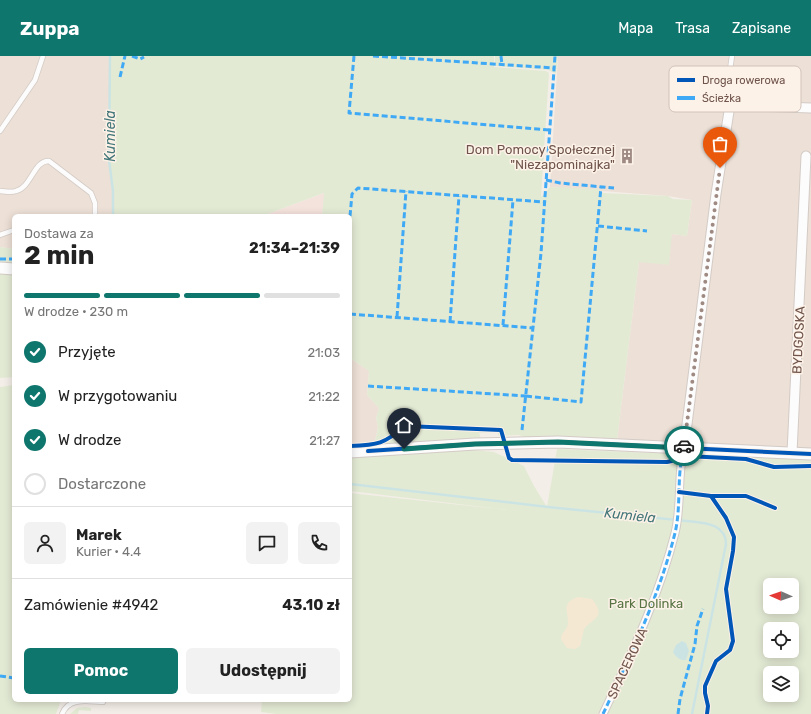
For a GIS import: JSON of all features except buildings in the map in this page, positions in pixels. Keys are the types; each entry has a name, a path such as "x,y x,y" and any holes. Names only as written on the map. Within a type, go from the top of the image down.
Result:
{"street":[{"path":"801,108 811,108"},
{"path":"684,448 716,194 729,112"},
{"name":"BYDGOSKA","path":"792,453 808,210 806,156"},
{"path":"0,268 12,269"},
{"path":"352,452 475,444 540,442 811,454"},
{"name":"SPACEROWA","path":"603,714 647,620 662,578 676,528 681,459 684,448"}],"lane":[{"path":"0,131 35,80 43,56"},
{"path":"731,66 732,56"},
{"path":"0,191 13,192 21,189 42,163 49,161 92,193 95,203 95,214"},
{"path":"0,235 12,231"},
{"path":"62,714 66,707 74,702"}],"shaded area":[{"path":"0,56 110,56 109,160 113,191 113,214 12,214 12,249 0,247"},
{"path":"558,56 811,56 811,450 617,440 639,262 672,234 687,236 692,200 668,196 550,187"},
{"path":"325,193 322,214 267,214"},
{"path":"352,359 369,371 367,395 379,408 376,418 378,427 374,446 352,447"}],"green space":[{"path":"110,56 494,56 494,67 546,71 549,73 541,197 550,187 598,189 603,193 668,196 673,199 692,200 687,236 672,234 669,265 639,262 617,440 527,438 519,435 499,436 497,432 479,433 481,439 374,446 378,427 376,418 379,408 367,395 369,371 352,359 352,214 322,214 324,193 267,214 113,214 113,191 109,167"},
{"path":"495,56 558,56 556,74 548,70 495,66"},
{"path":"0,247 12,249 12,265 0,264"},
{"path":"0,273 12,273 12,377 0,378"},
{"path":"12,385 12,702 60,702 56,714 0,714 0,387"},
{"name":"Park Dolinka","path":"464,449 494,452 524,466 547,507 557,449 652,453 666,451 811,458 811,714 276,714 261,712 262,702 352,702 352,493 508,510 352,491 352,457"},
{"path":"77,708 91,708 91,711 79,710 78,714 70,714"}],"sand":[{"path":"578,597 592,599 598,610 598,614 597,617 584,629 580,646 575,649 567,648 561,639 568,624 567,605 572,599"}],"water":[{"path":"682,641 686,643 689,651 686,660 678,658 673,652 676,645"}],"waterway":[{"name":"Kumiela","path":"110,56 109,160 113,191 113,214"},
{"name":"Kumiela","path":"352,484 548,507 700,522 718,528 725,537 726,544 692,714"}],"marked path":[{"path":"120,77 125,56"},
{"path":"132,56 140,59 144,57"},
{"path":"354,56 349,113 549,130"},
{"path":"373,56 554,68"},
{"path":"501,56 502,65"},
{"path":"522,430 541,253 555,56"},
{"path":"546,180 560,183 614,188"},
{"path":"526,396 581,402 601,187"},
{"path":"350,214 352,194 358,188 544,202"},
{"path":"397,317 406,191"},
{"path":"450,322 459,196"},
{"path":"503,325 513,200"},
{"path":"598,226 647,231"},
{"path":"0,259 12,259"},
{"path":"352,314 534,328"},
{"path":"368,386 526,396"},
{"path":"603,714 644,625 661,580 677,524 682,457"},
{"path":"678,714 680,699 695,644 697,626 703,609"},
{"path":"0,676 12,678"}],"cycle path":[{"path":"352,446 374,444 386,440 406,426 501,430 509,458 512,460 667,462 681,459 686,456 746,459 774,467 811,466"},
{"path":"368,451 475,444 558,442 811,454"},
{"path":"679,492 711,496 746,496 775,508"},
{"path":"707,714 708,706 705,686 716,661 730,650 733,641 726,589 734,537 726,518 711,496"}],"way so far":[{"path":"684,446 720,168"}],"place":[{"name":"Dom Pomocy Społecznej \"Niezapominajka\"","path":"627,156"}],"route":[{"path":"404,449 475,444 540,442 599,443 684,448 684,446"}]}
